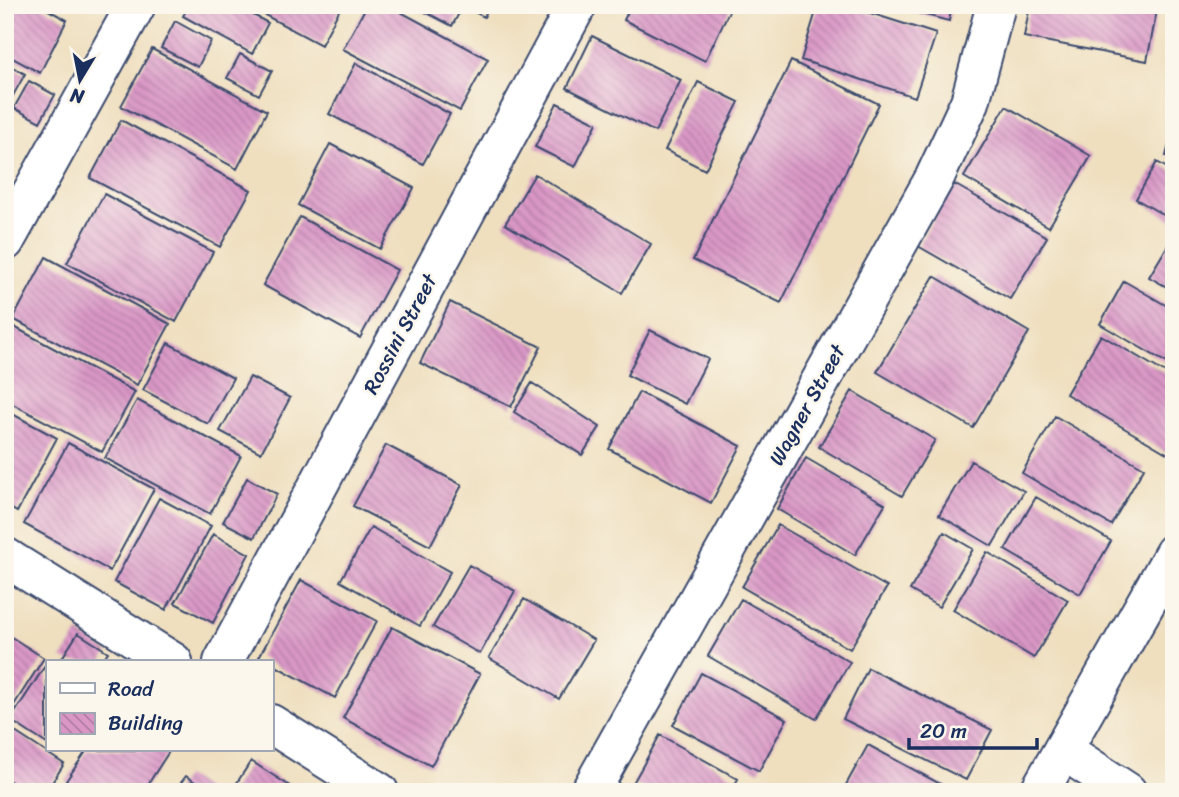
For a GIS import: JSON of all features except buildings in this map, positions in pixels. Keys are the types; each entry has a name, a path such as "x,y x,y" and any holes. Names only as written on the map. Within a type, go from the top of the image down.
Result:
{"street":[{"path":"5,241 136,5"},
{"name":"Rossini Street","path":"224,660 577,5"},
{"name":"Wagner Street","path":"590,792 934,179 970,102 996,5"},
{"path":"1039,792 1174,553"},
{"path":"5,557 170,660"},
{"path":"273,725 379,792"},
{"path":"1063,750 1127,792"}]}
